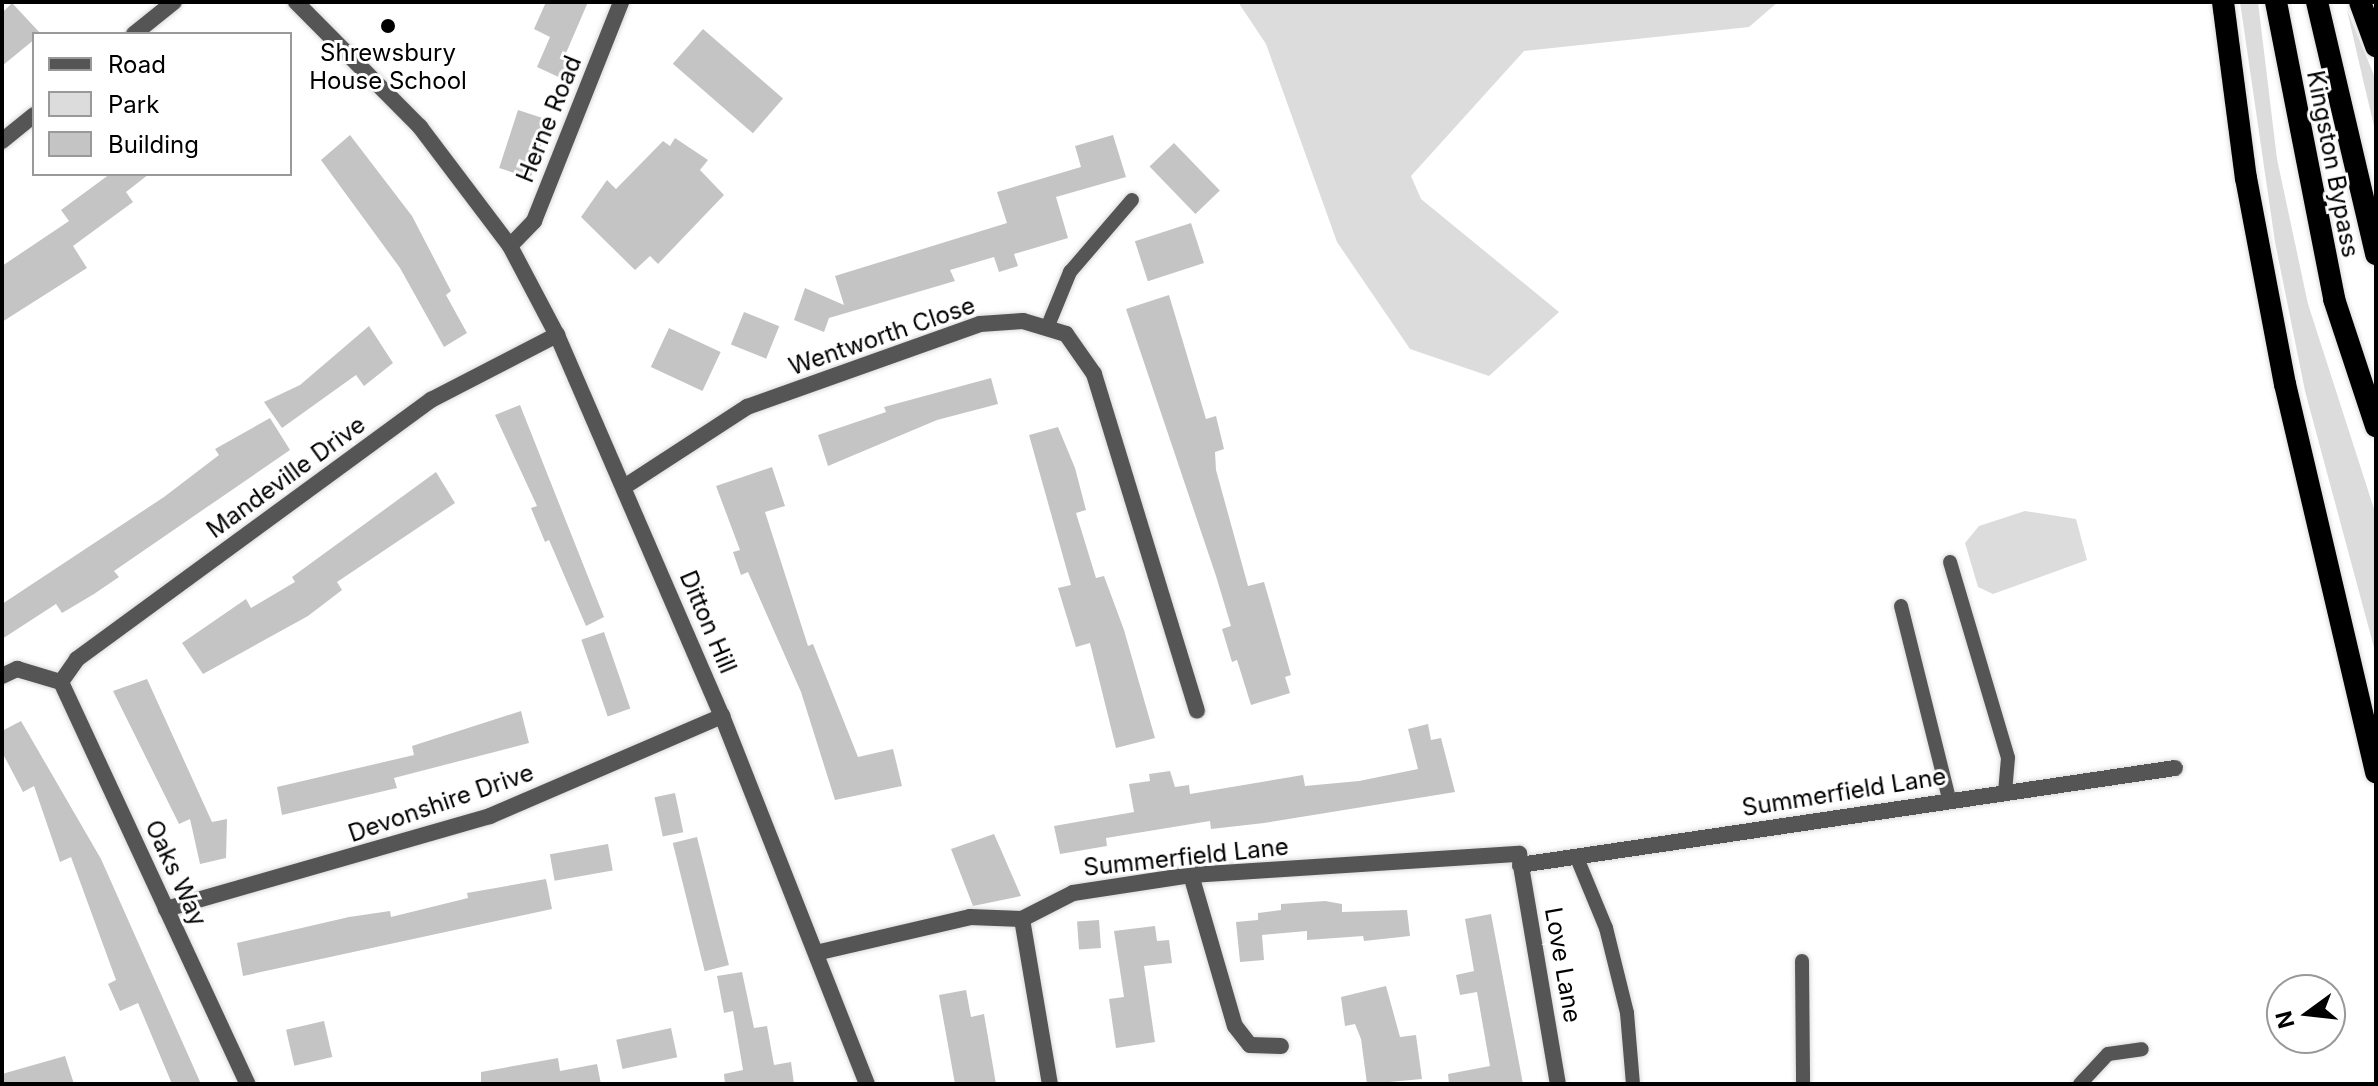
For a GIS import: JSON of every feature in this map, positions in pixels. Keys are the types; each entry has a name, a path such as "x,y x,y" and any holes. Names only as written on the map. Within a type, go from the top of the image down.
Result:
{"highway":[{"path":"2223,2 2246,178 2285,384 2376,772"},
{"name":"Kingston Bypass","path":"2276,2 2334,299 2376,426"},
{"path":"2317,2 2376,254"},
{"path":"2360,2 2376,46"}],"street":[{"path":"136,32 174,2"},
{"name":"Ditton Hill","path":"296,2 420,127 474,193 510,246 557,335 820,952 867,1084"},
{"name":"Herne Road","path":"510,246 534,221 621,2"},
{"path":"2,141 32,117"},
{"name":"Wentworth Close","path":"624,487 747,407 980,324 1023,321 1066,334 1094,374 1197,711"},
{"name":"Mandeville Drive","path":"61,682 77,659 431,400 557,335"},
{"path":"2,676 17,669 61,682"},
{"name":"Oaks Way","path":"61,682 248,1084"},
{"name":"Devonshire Drive","path":"166,909 490,816 722,716"},
{"name":"Summerfield Lane","path":"820,952 970,917 1022,919 1073,893 1191,875 1577,858 1949,799 2175,768"},
{"name":"Love Lane","path":"1520,860 1558,1084"},
{"path":"1191,875 1235,1026 1250,1045 1281,1046"},
{"path":"1022,919 1050,1084"}],"lane":[{"path":"1047,328 1070,272 1132,200"},
{"path":"1950,562 2008,758 2005,791"},
{"path":"1901,606 1949,799"},
{"path":"1577,858 1606,928 1627,1013 1633,1084"},
{"path":"1802,961 1803,1084"},
{"path":"2080,1084 2108,1054 2142,1049"}],"green space":[{"path":"1238,2 1778,2 1749,27 1524,51 1411,176 1421,199 1559,312 1489,376 1410,349 1337,242 1266,44"},
{"path":"2240,2 2258,2 2277,159 2308,304 2376,515 2376,655 2305,391 2275,242"},
{"path":"2347,10 2376,80 2376,134 2364,84"},
{"path":"2025,511 2076,519 2087,560 1993,594 1978,587 1965,543 1979,526"}],"building":[{"path":"546,2 588,2 566,53 575,57 565,80 537,67 550,37 534,29"},
{"path":"12,3 39,32 32,32 32,41 2,66 2,13"},
{"path":"703,29 783,99 753,133 673,64"},
{"path":"518,110 549,120 531,178 499,168"},
{"path":"350,135 412,216 451,291 446,295 467,333 444,347 400,268 321,160"},
{"path":"1113,135 1126,177 1056,197 1068,238 1014,254 1018,266 999,272 994,257 950,270 955,281 829,318 824,332 794,320 805,288 844,305 835,276 1007,223 997,192 1081,167 1075,146"},
{"path":"675,138 708,160 700,170 724,195 658,264 650,256 635,270 581,217 607,180 616,189 663,141 670,146"},
{"path":"1174,143 1220,190 1195,214 1150,167"},
{"path":"107,176 146,176 126,192 133,202 73,246 87,268 2,322 2,266 69,221 61,210"},
{"path":"1191,223 1204,263 1148,281 1135,241"},
{"path":"1169,295 1206,419 1216,416 1224,449 1215,452 1216,470 1248,586 1264,582 1291,675 1285,677 1290,693 1251,705 1237,660 1232,662 1222,629 1231,626 1216,576 1126,309"},
{"path":"744,312 779,326 766,359 731,344"},
{"path":"369,326 393,363 364,386 356,375 282,428 264,402 300,385"},
{"path":"669,328 721,352 702,391 651,367"},
{"path":"991,378 998,404 937,420 828,466 818,435 886,412 884,407"},
{"path":"520,405 604,617 586,626 549,540 545,542 531,508 537,506 495,415"},
{"path":"270,418 290,450 114,571 119,577 94,594 62,613 56,604 2,639 2,604 164,497 219,455 215,449"},
{"path":"1058,427 1075,468 1086,510 1076,513 1096,578 1104,576 1124,630 1155,738 1116,748 1090,643 1076,647 1058,588 1071,585 1029,435"},
{"path":"772,467 785,506 765,512 808,646 813,644 858,757 893,749 902,786 835,800 801,692 748,572 741,575 733,552 740,550 716,486"},
{"path":"436,472 455,503 337,582 342,590 308,616 203,674 182,643 246,599 251,608 295,582 292,577"},
{"path":"604,632 630,709 608,716 581,640"},
{"path":"147,679 212,822 227,819 226,858 200,864 190,819 179,824 113,691"},
{"path":"521,711 529,743 394,778 397,788 282,815 277,787 414,755 412,746"},
{"path":"21,721 101,859 201,1084 172,1084 138,1003 120,1011 108,984 116,980 71,857 60,862 34,786 23,792 2,752 2,731"},
{"path":"1428,724 1431,740 1441,738 1455,792 1264,823 1211,829 1210,821 1106,838 1107,846 1060,854 1054,826 1134,812 1129,784 1150,781 1149,774 1170,771 1175,787 1189,785 1190,794 1303,775 1305,786 1359,781 1418,769 1408,729"},
{"path":"675,793 683,832 663,836 654,797"},
{"path":"994,834 1021,896 973,906 951,849"},
{"path":"697,837 729,965 705,971 673,843"},
{"path":"608,844 613,871 555,881 550,854"},
{"path":"546,879 552,909 243,976 237,943 349,917 390,911 391,917 468,898 467,893"},
{"path":"1325,901 1342,904 1342,912 1407,910 1410,936 1364,941 1363,936 1307,940 1307,931 1262,935 1264,960 1240,962 1236,922 1258,920 1258,913 1281,910 1281,904"},
{"path":"1491,914 1523,1084 1449,1084 1448,1074 1490,1066 1477,992 1460,995 1456,975 1474,971 1465,919"},
{"path":"1099,920 1101,948 1079,949 1077,922"},
{"path":"1155,926 1157,941 1169,940 1172,963 1144,966 1155,1042 1116,1048 1109,999 1124,997 1114,931"},
{"path":"742,972 754,1028 767,1026 774,1065 791,1062 794,1084 725,1084 724,1074 743,1070 733,1011 724,1013 717,976"},
{"path":"1386,986 1400,1037 1416,1035 1422,1079 1367,1084 1361,1039 1355,1024 1345,1026 1341,997"},
{"path":"966,990 971,1017 984,1014 996,1084 955,1084 939,995"},
{"path":"324,1021 332,1057 294,1066 286,1030"},
{"path":"671,1028 677,1057 622,1069 616,1040"},
{"path":"65,1056 74,1084 2,1084 2,1074"},
{"path":"558,1058 560,1071 597,1064 601,1084 481,1084 481,1072"}],"place":[{"name":"Shrewsbury House School","path":"388,26"}]}
